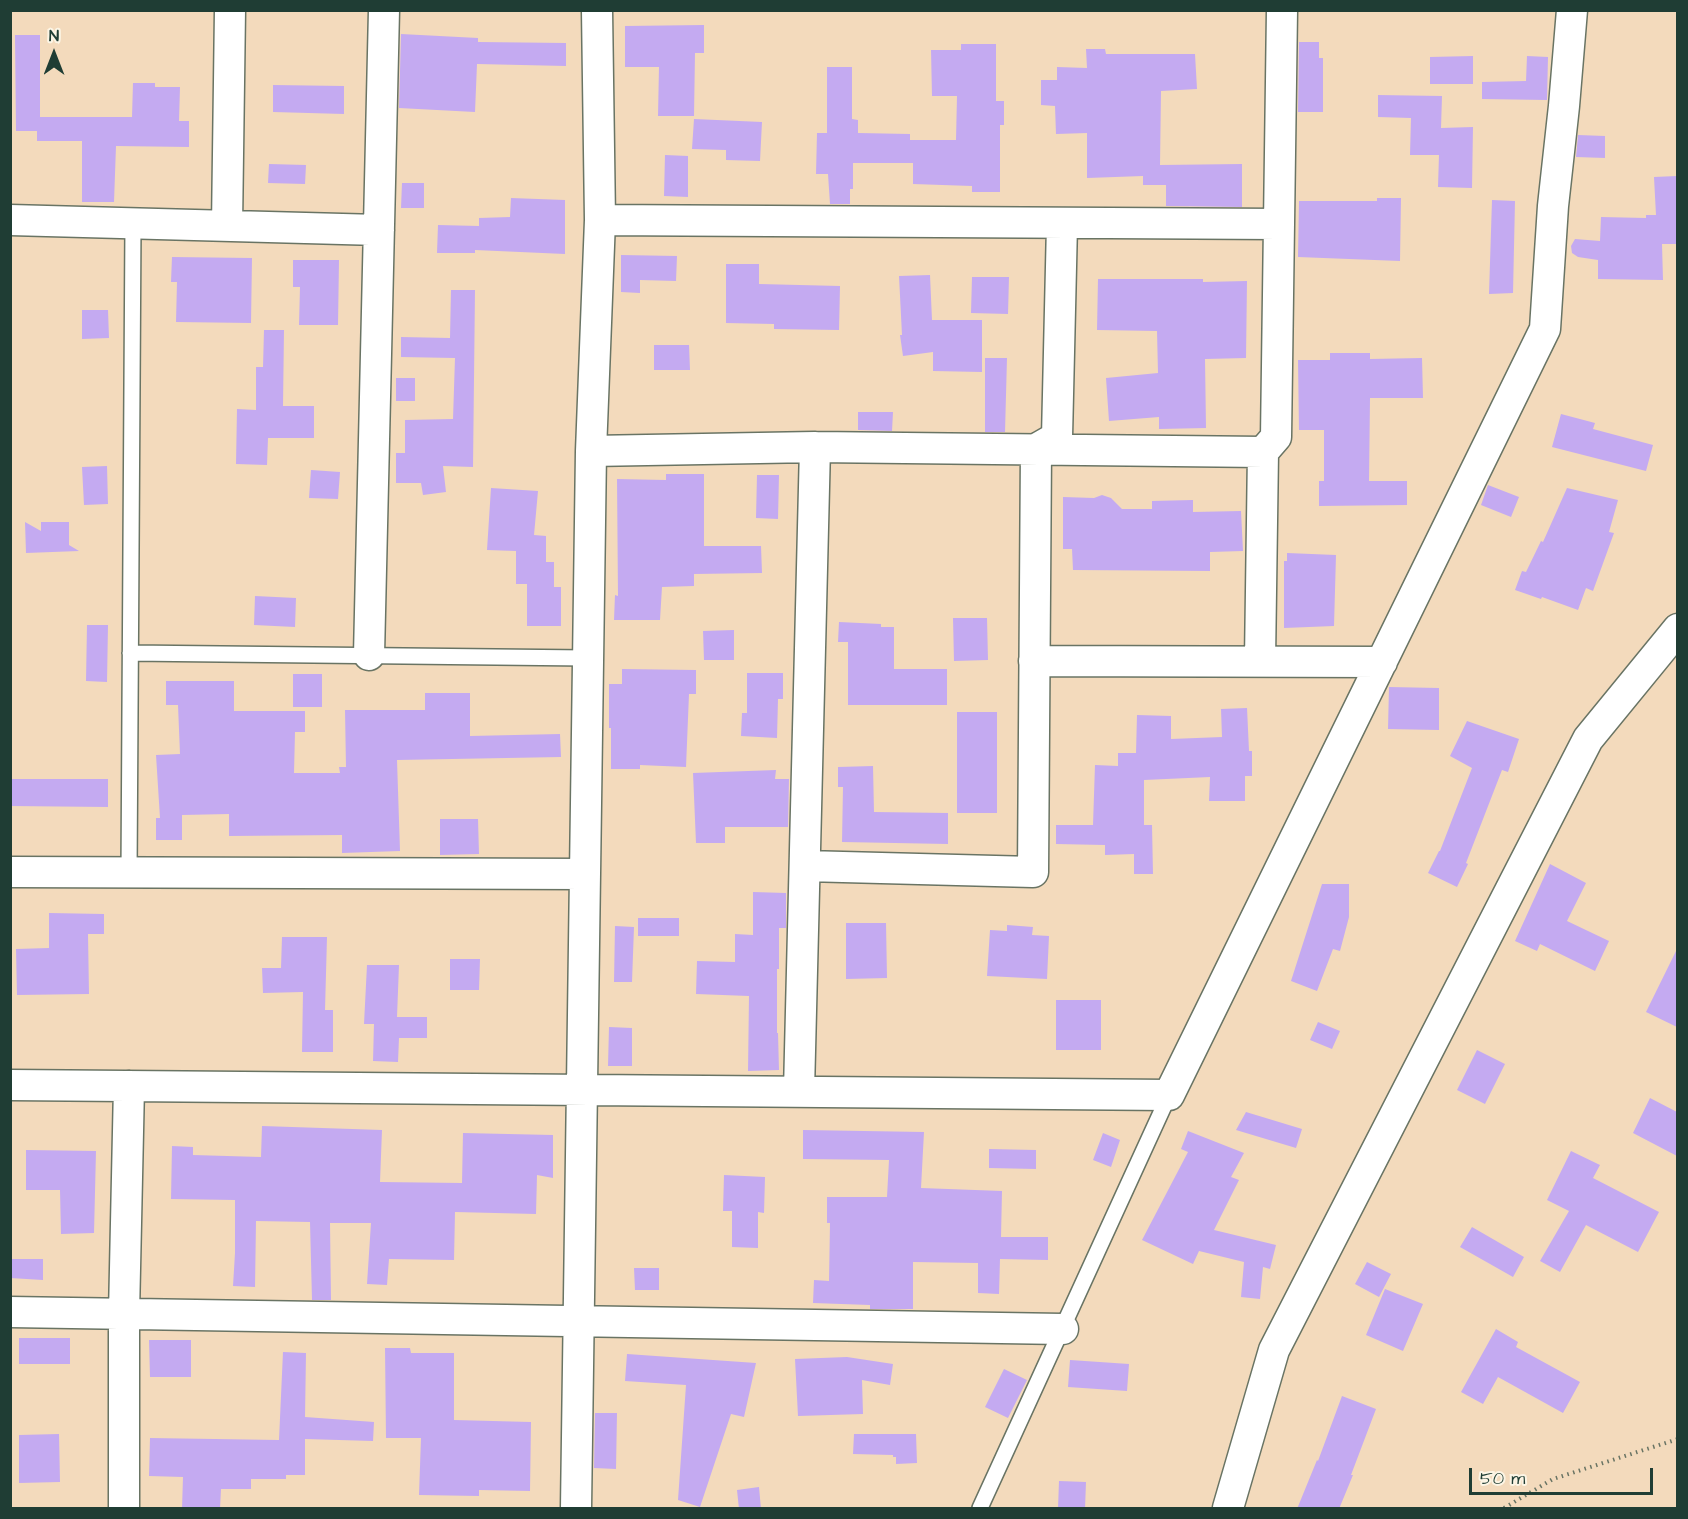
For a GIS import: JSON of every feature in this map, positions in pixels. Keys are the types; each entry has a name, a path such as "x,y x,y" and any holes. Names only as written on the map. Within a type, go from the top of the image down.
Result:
{"street":[{"path":"227,226 230,10"},
{"path":"369,655 384,10"},
{"path":"576,1509 587,658 591,451 600,220 597,10"},
{"path":"1260,660 1263,452 1276,437 1282,10"},
{"path":"10,1084 1169,1095 1545,329 1553,206 1572,10"},
{"path":"10,220 378,230"},
{"path":"600,220 1278,224"},
{"path":"1036,449 1057,437 1062,224"},
{"path":"591,451 815,447 1263,452"},
{"path":"799,1091 815,447"},
{"path":"805,866 1033,872 1036,449"},
{"path":"1228,1509 1274,1350 1588,739 1677,629"},
{"path":"1034,661 1382,662"},
{"path":"10,872 584,874"},
{"path":"124,1509 124,1314 129,1086"},
{"path":"10,1312 1063,1329"}],"lane":[{"path":"129,872 132,223"},
{"path":"130,653 587,658"},
{"path":"980,1509 1169,1095"}],"path":[{"path":"1504,1509 1553,1479 1677,1439"}],"building":[{"path":"704,25 704,53 695,53 694,116 658,116 659,67 625,67 625,26"},
{"path":"401,34 478,38 478,42 566,43 566,66 477,64 475,112 399,108"},
{"path":"15,35 40,35 40,117 132,117 133,83 155,83 155,87 180,87 179,121 189,121 189,147 116,146 114,202 82,202 82,141 37,141 37,131 16,131"},
{"path":"1299,42 1319,42 1319,58 1323,58 1323,112 1298,112"},
{"path":"961,44 996,44 996,101 1004,101 1004,125 1000,125 1000,192 972,192 972,186 913,184 913,163 853,163 853,189 850,189 850,204 830,204 828,174 816,174 817,133 827,133 827,67 852,67 852,119 858,120 858,133 910,134 910,140 956,140 957,96 932,96 931,50 961,50"},
{"path":"1086,49 1105,49 1106,54 1195,54 1197,89 1161,91 1160,165 1242,164 1242,207 1166,206 1166,185 1143,185 1143,176 1087,178 1087,133 1056,134 1055,106 1041,105 1041,80 1057,80 1057,67 1087,68"},
{"path":"1473,56 1473,84 1430,84 1430,57"},
{"path":"1527,56 1548,57 1547,100 1482,99 1482,82 1526,81"},
{"path":"273,85 344,86 344,114 273,112"},
{"path":"1378,95 1442,96 1441,128 1473,127 1472,188 1438,187 1439,155 1410,155 1411,118 1378,117"},
{"path":"694,119 762,122 760,161 726,160 726,150 692,149"},
{"path":"1578,135 1605,136 1605,158 1576,157"},
{"path":"665,155 688,156 688,197 664,196"},
{"path":"269,164 306,165 305,184 268,183"},
{"path":"1677,176 1677,244 1662,244 1663,280 1598,279 1598,260 1578,257 1572,253 1571,246 1575,239 1600,241 1601,217 1646,218 1646,215 1656,215 1654,177"},
{"path":"402,183 424,183 424,208 401,208"},
{"path":"511,198 565,200 565,254 475,250 475,253 437,253 438,225 479,226 479,218 510,217"},
{"path":"1377,198 1401,198 1400,261 1298,257 1299,201 1377,201"},
{"path":"1492,200 1515,201 1513,293 1489,294"},
{"path":"621,255 677,256 676,281 640,280 640,293 621,292"},
{"path":"172,257 252,258 251,323 176,322 177,282 171,282"},
{"path":"293,260 339,260 338,325 299,325 300,287 293,287"},
{"path":"726,264 759,264 759,284 840,286 839,330 774,329 774,324 726,323"},
{"path":"930,275 932,320 982,320 982,372 933,371 933,352 903,356 900,335 902,335 899,276"},
{"path":"972,277 1009,277 1008,314 971,313"},
{"path":"1098,279 1247,281 1246,358 1205,359 1206,428 1159,429 1159,417 1109,421 1106,378 1158,373 1157,331 1097,330"},
{"path":"451,290 475,290 473,467 443,466 446,492 423,495 421,483 396,483 396,453 405,453 405,420 453,419 455,358 401,357 401,337 450,338"},
{"path":"82,310 108,310 109,338 82,339"},
{"path":"264,330 284,330 283,406 314,406 314,438 268,438 267,465 236,464 237,409 256,410 256,367 263,367"},
{"path":"654,345 689,345 690,370 654,370"},
{"path":"1330,353 1370,353 1370,359 1422,358 1423,398 1370,398 1369,481 1407,481 1407,505 1319,506 1319,481 1324,481 1324,430 1299,430 1298,360 1330,360"},
{"path":"985,358 1007,358 1005,432 985,432"},
{"path":"396,378 415,378 415,401 396,401"},
{"path":"858,412 893,412 892,431 858,430"},
{"path":"1561,414 1595,423 1593,429 1653,445 1646,471 1552,447"},
{"path":"107,466 108,504 84,505 82,467"},
{"path":"311,470 340,472 338,499 309,498"},
{"path":"666,474 704,474 704,546 761,546 762,573 694,574 694,586 662,587 660,620 614,620 615,595 618,596 617,479 666,480"},
{"path":"757,475 779,475 778,519 756,518"},
{"path":"1488,485 1519,497 1511,517 1481,505"},
{"path":"491,488 538,491 534,535 546,536 546,562 554,562 554,587 561,587 561,626 527,626 527,584 516,584 516,551 487,550"},
{"path":"1567,488 1618,500 1609,532 1614,533 1593,591 1586,588 1578,610 1515,590 1522,571 1526,572 1541,541 1543,542"},
{"path":"1102,495 1111,498 1122,509 1152,509 1152,501 1193,500 1193,512 1241,511 1243,551 1210,552 1210,571 1073,570 1072,549 1063,549 1063,497 1094,498"},
{"path":"25,522 41,531 41,522 69,522 69,545 79,551 26,553"},
{"path":"1287,553 1336,555 1334,626 1284,628 1284,561 1287,561"},
{"path":"255,596 296,598 295,627 254,625"},
{"path":"953,618 987,618 988,660 954,661"},
{"path":"839,622 881,624 881,627 894,627 894,669 947,669 947,705 848,705 848,642 838,642"},
{"path":"87,625 108,625 107,682 86,681"},
{"path":"734,630 734,660 704,660 703,631"},
{"path":"622,669 696,670 696,694 689,694 686,767 640,765 640,769 611,769 609,684 622,684"},
{"path":"747,673 783,673 783,699 778,699 777,738 741,736 742,713 747,713"},
{"path":"293,674 322,674 322,707 293,707"},
{"path":"166,681 234,681 234,711 305,711 305,732 295,732 294,773 340,773 339,767 346,767 345,710 425,710 425,693 470,693 470,736 560,734 561,757 397,760 400,851 342,853 342,835 229,836 229,814 182,815 182,840 156,840 156,818 160,818 156,755 180,754 178,705 166,705"},
{"path":"1389,687 1439,688 1439,730 1388,729"},
{"path":"1247,708 1249,751 1252,751 1252,776 1245,776 1245,801 1209,801 1210,777 1144,780 1144,825 1152,825 1153,874 1134,874 1134,854 1105,855 1105,845 1056,844 1056,825 1093,825 1095,765 1118,766 1118,753 1136,753 1137,715 1171,716 1171,739 1222,737 1221,709"},
{"path":"957,712 997,712 997,813 957,813"},
{"path":"1467,721 1519,739 1508,772 1502,770 1466,863 1468,864 1457,887 1428,873 1440,851 1472,768 1450,756"},
{"path":"873,766 874,812 948,813 948,844 842,842 843,787 838,787 838,767"},
{"path":"776,770 775,779 789,779 788,827 725,827 725,843 696,843 693,773"},
{"path":"10,779 108,779 108,807 10,806"},
{"path":"440,819 478,819 479,854 440,855"},
{"path":"1550,864 1586,883 1567,921 1609,941 1595,971 1540,944 1537,951 1515,941"},
{"path":"1322,884 1349,884 1349,917 1340,951 1333,949 1317,991 1291,981"},
{"path":"753,892 786,893 786,928 779,928 779,969 777,969 779,1070 748,1071 749,996 696,994 697,961 735,962 735,934 753,935"},
{"path":"49,913 104,914 104,934 88,934 89,994 17,995 16,949 49,948"},
{"path":"638,918 679,918 679,936 638,936"},
{"path":"846,923 886,923 887,978 846,979"},
{"path":"1007,925 1033,927 1032,935 1049,936 1047,979 987,976 990,930 1007,931"},
{"path":"615,926 634,927 632,982 614,982"},
{"path":"282,937 327,937 325,1010 333,1010 333,1052 302,1052 303,992 263,993 262,968 281,968"},
{"path":"1677,949 1677,1027 1646,1012"},
{"path":"450,959 480,959 479,990 450,990"},
{"path":"367,965 399,965 397,1017 427,1017 427,1038 399,1038 398,1062 373,1061 374,1024 364,1024"},
{"path":"1056,1000 1101,1000 1101,1050 1056,1050"},
{"path":"1318,1022 1340,1031 1332,1049 1310,1040"},
{"path":"609,1027 632,1028 632,1066 608,1066"},
{"path":"1477,1050 1505,1064 1485,1104 1457,1090"},
{"path":"1650,1098 1677,1112 1677,1156 1633,1133"},
{"path":"1246,1112 1302,1129 1296,1148 1236,1130"},
{"path":"262,1126 382,1130 380,1182 462,1183 463,1133 553,1135 553,1178 537,1175 536,1214 455,1212 454,1260 389,1259 387,1285 367,1284 371,1223 330,1223 331,1300 312,1300 310,1222 256,1221 255,1287 233,1286 235,1200 171,1199 172,1146 193,1147 193,1155 261,1157"},
{"path":"803,1130 924,1132 921,1188 1002,1191 1001,1237 1048,1237 1048,1260 1000,1259 999,1294 978,1293 978,1263 913,1262 913,1309 870,1309 870,1305 813,1303 814,1280 829,1281 830,1223 827,1223 827,1197 887,1197 889,1160 803,1159"},
{"path":"1188,1131 1244,1153 1231,1177 1239,1180 1214,1230 1276,1245 1270,1269 1263,1267 1260,1299 1241,1297 1244,1262 1199,1251 1193,1264 1142,1240 1188,1152 1181,1149"},
{"path":"1103,1133 1120,1140 1111,1167 1093,1160"},
{"path":"989,1149 1036,1150 1036,1169 989,1168"},
{"path":"26,1150 96,1151 94,1233 61,1234 60,1190 26,1190"},
{"path":"1571,1151 1600,1165 1593,1178 1659,1212 1638,1252 1586,1225 1560,1272 1540,1261 1569,1211 1547,1200"},
{"path":"724,1175 765,1177 764,1213 758,1212 758,1248 732,1247 732,1211 723,1211"},
{"path":"1472,1227 1524,1257 1513,1277 1460,1247"},
{"path":"10,1259 43,1259 43,1280 10,1278"},
{"path":"1367,1262 1391,1274 1379,1297 1355,1284"},
{"path":"634,1268 659,1268 659,1290 635,1290"},
{"path":"1385,1289 1423,1304 1403,1351 1366,1335"},
{"path":"1496,1329 1518,1342 1516,1347 1580,1382 1563,1413 1498,1377 1483,1404 1461,1392"},
{"path":"19,1338 70,1338 70,1364 19,1364"},
{"path":"149,1340 191,1340 191,1377 150,1377"},
{"path":"385,1348 410,1348 411,1353 454,1353 454,1420 531,1422 530,1491 479,1490 479,1496 419,1495 421,1438 386,1438"},
{"path":"283,1352 306,1353 305,1417 374,1422 373,1441 305,1439 305,1475 286,1475 286,1479 251,1479 251,1489 221,1489 220,1509 182,1509 183,1477 149,1476 150,1438 279,1440"},
{"path":"627,1354 756,1363 744,1417 731,1414 700,1507 678,1500 686,1385 625,1381"},
{"path":"847,1357 893,1364 890,1385 862,1380 863,1414 798,1416 795,1359"},
{"path":"1070,1360 1129,1364 1127,1391 1068,1387"},
{"path":"1004,1369 1027,1380 1008,1418 985,1407"},
{"path":"1342,1396 1376,1409 1351,1475 1353,1475 1339,1509 1297,1509 1318,1461"},
{"path":"595,1413 617,1413 616,1469 594,1468"},
{"path":"59,1434 60,1482 19,1483 19,1435"},
{"path":"854,1434 916,1434 917,1463 896,1464 896,1457 893,1455 853,1454"},
{"path":"1059,1481 1086,1482 1085,1509 1058,1509"},
{"path":"759,1487 761,1509 739,1509 737,1490"}]}
